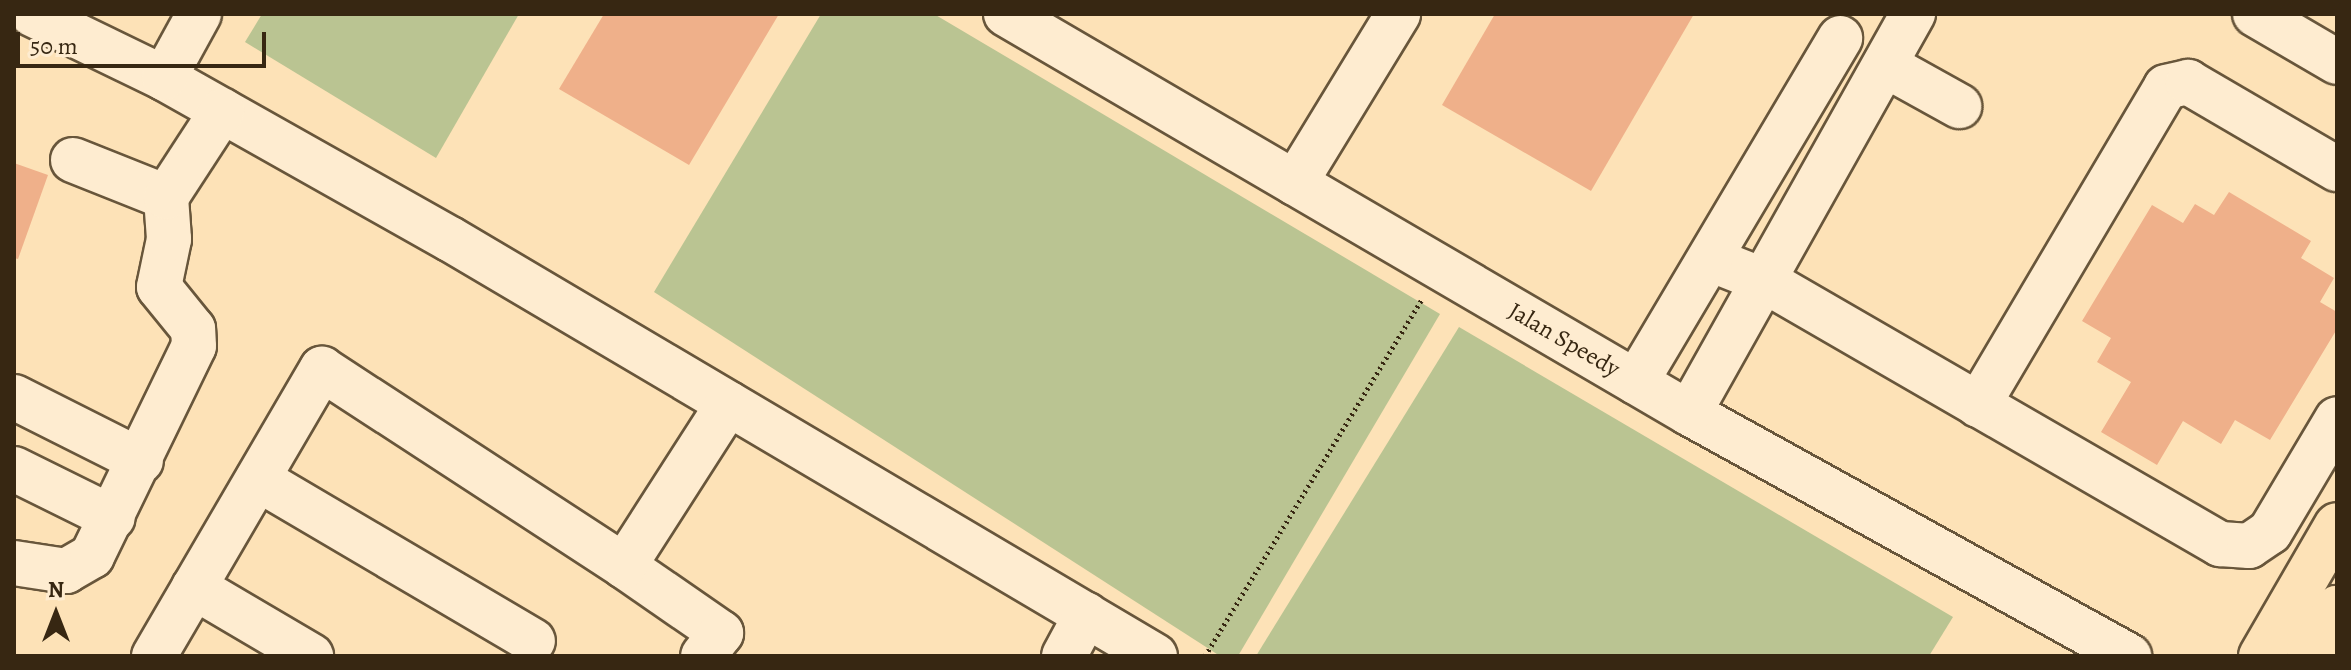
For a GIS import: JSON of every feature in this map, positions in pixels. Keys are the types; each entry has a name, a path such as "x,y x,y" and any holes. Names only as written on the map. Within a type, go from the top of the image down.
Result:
{"main road":[{"path":"2261,656 2337,525"},
{"path":"2309,656 2337,608"}],"street":[{"path":"32,14 164,78 222,111 1155,656"},
{"path":"164,78 199,14"},
{"name":"Jalan Speedy","path":"1006,14 1689,413 2129,656"},
{"path":"1295,183 1398,14"},
{"path":"1689,413 1913,14"},
{"path":"2255,14 2337,62"},
{"path":"1636,382 1712,260 1840,38"},
{"path":"1885,65 1959,106"},
{"path":"1978,405 2166,87 2188,82 2337,169"},
{"path":"14,563 76,569 92,556 141,461 194,346 193,329 159,287 169,239 166,197 222,111"},
{"path":"73,160 166,197"},
{"path":"1712,260 1765,281 2220,544 2249,546 2270,532 2337,419"},
{"path":"154,656 322,369 721,633 703,656"},
{"path":"14,397 141,461"},
{"path":"624,566 728,404"},
{"path":"14,469 113,518"},
{"path":"258,479 533,641"},
{"path":"194,587 311,656"},
{"path":"1064,656 1086,615"}],"path":[{"path":"1205,656 1441,268"}],"green space":[{"path":"262,14 519,14 436,158 245,42"},
{"path":"821,14 934,14 1440,314 1238,656 1220,656 654,292"},
{"path":"1459,327 1953,617 1929,656 1256,656"}],"building":[{"path":"604,14 779,14 689,165 559,89"},
{"path":"1495,14 1694,14 1591,191 1442,105"},
{"path":"14,163 48,175 18,259 14,258"},
{"path":"2229,192 2311,241 2301,258 2334,278 2320,302 2337,312 2337,329 2270,440 2235,420 2221,444 2183,421 2157,465 2101,432 2131,382 2097,362 2111,338 2082,321 2152,205 2183,223 2195,204 2214,215"}]}
